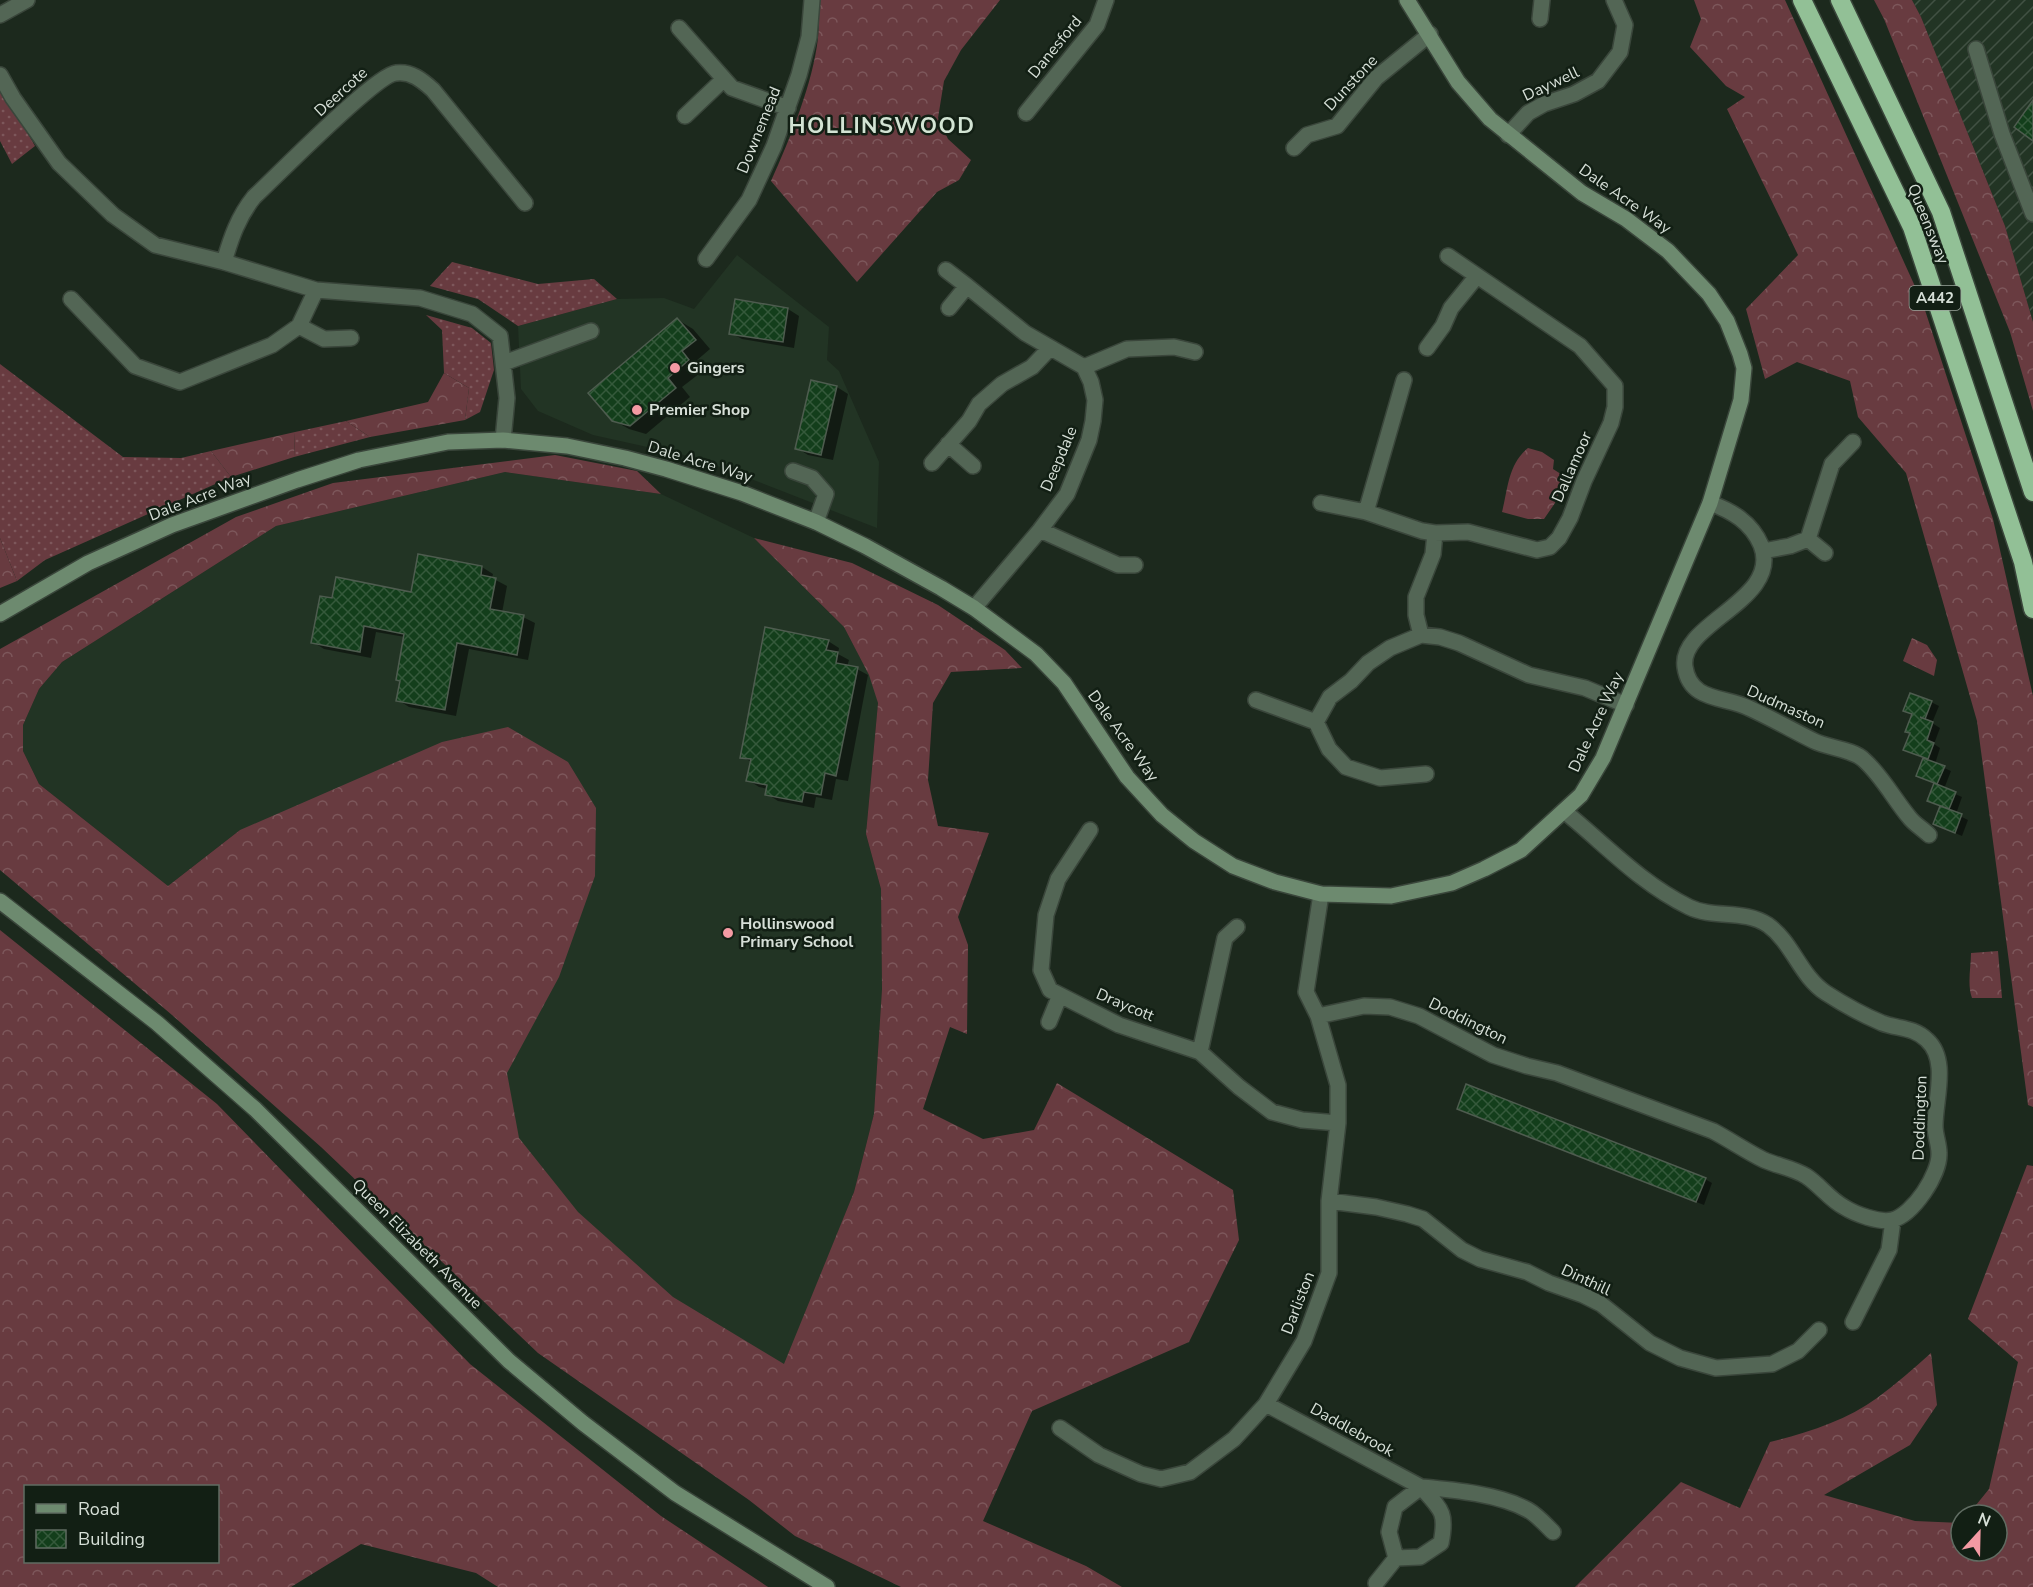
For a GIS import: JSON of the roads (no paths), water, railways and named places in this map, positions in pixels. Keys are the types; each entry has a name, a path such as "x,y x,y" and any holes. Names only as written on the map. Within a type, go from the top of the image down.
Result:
{"highway":[{"name":"Queensway","path":"1802,0 1912,227 2023,562 2033,609"},
{"name":"Queensway","path":"1840,0 1941,212 2033,492"}],"street":[{"path":"0,15 27,0"},
{"name":"Downemead","path":"706,259 749,200 774,146 800,75 809,37 812,0"},
{"name":"Danesford","path":"1026,113 1097,25 1106,0"},
{"name":"Dale Acre Way","path":"0,614 88,563 172,525 359,460 448,442 503,440 567,446 666,469 742,493 816,522 865,546 974,608 1036,654 1064,683 1127,777 1162,815 1194,841 1233,866 1275,882 1321,894 1391,896 1452,883 1521,850 1581,795 1603,758 1710,503 1741,400 1744,368 1727,321 1709,294 1668,251 1626,219 1582,193 1490,119 1458,82 1407,0"},
{"path":"1540,20 1542,0"},
{"name":"Daywell","path":"1508,135 1528,113 1544,104 1575,94 1598,81 1620,52 1625,25 1614,0"},
{"path":"679,28 732,88 788,108"},
{"name":"Dunstone","path":"1294,148 1307,135 1337,126 1376,78 1430,34"},
{"path":"1976,49 2002,134 2033,214"},
{"name":"Deercote","path":"224,262 243,211 254,197 347,109 382,78 394,73 408,73 433,90 525,203"},
{"path":"0,75 13,98 58,163 114,215 155,245 224,262 316,290 420,298 472,314 500,336 507,398 503,440"},
{"path":"685,116 724,79"},
{"name":"Dallamoor","path":"1321,503 1366,512 1422,531 1468,532 1537,550 1550,547 1559,538 1611,423 1615,407 1615,386 1580,346 1448,256"},
{"path":"946,270 1025,333 1084,367 1127,349 1174,347 1195,352"},
{"path":"1427,348 1443,326 1451,308 1477,276"},
{"path":"949,308 967,286"},
{"path":"70,299 135,366 180,382 272,345 299,326 316,290"},
{"path":"299,326 324,339 351,338"},
{"path":"504,363 591,332"},
{"path":"932,463 969,421 979,404 991,393 1032,367 1050,348"},
{"name":"Deepdale","path":"974,608 1040,530 1066,494 1089,440 1095,400 1084,367"},
{"path":"1366,512 1404,380"},
{"path":"1808,539 1832,464 1853,442"},
{"path":"948,444 973,466"},
{"path":"794,471 812,478 826,494 816,522"},
{"path":"1710,503 1733,512 1748,524 1763,551 1790,546 1808,539"},
{"path":"1040,530 1118,565 1135,565"},
{"path":"1421,635 1416,615 1416,597 1433,554 1435,533"},
{"path":"1808,539 1825,553"},
{"name":"Dudmaston","path":"1763,551 1764,563 1745,597 1706,629 1688,648 1684,666 1690,684 1704,694 1745,706 1815,742 1863,758 1910,819 1929,835"},
{"path":"1316,722 1330,697 1351,681 1368,663 1390,648 1421,635 1440,637 1459,643 1529,675 1585,688 1626,705"},
{"path":"1256,700 1316,722 1329,749 1346,767 1380,778 1426,774"},
{"name":"Doddington","path":"1318,1016 1364,1006 1390,1007 1419,1016 1493,1055 1557,1073 1713,1131 1762,1159 1804,1174 1816,1183 1828,1197 1846,1209 1870,1217 1893,1220 1908,1210 1928,1186 1937,1167 1939,1153 1935,1137 1935,1108 1940,1066 1937,1052 1930,1042 1921,1034 1910,1029 1889,1026 1872,1019 1824,992 1807,976 1783,938 1766,924 1749,916 1718,914 1693,908 1650,884 1627,868 1564,811"},
{"name":"Draycott","path":"1090,830 1058,879 1046,915 1041,970 1050,990 1119,1025 1200,1052 1239,1087 1272,1112 1302,1120 1338,1123"},
{"name":"Darliston","path":"1060,1428 1099,1455 1141,1474 1161,1479 1190,1472 1234,1439 1266,1404 1304,1341 1329,1273 1329,1201 1338,1123 1338,1085 1318,1016 1306,992 1321,894"},
{"name":"Queen Elizabeth Avenue","path":"0,901 157,1023 255,1109 509,1361 583,1423 675,1493 827,1587"},
{"path":"1200,1052 1226,938 1237,927"},
{"path":"1049,1022 1060,995"},
{"name":"Dinthill","path":"1329,1201 1376,1207 1423,1219 1462,1250 1480,1259 1527,1272 1583,1295 1601,1304 1650,1343 1680,1358 1716,1368 1772,1364 1798,1351 1819,1330"},
{"path":"1853,1322 1889,1250 1893,1220"},
{"name":"Daddlebrook","path":"1266,1404 1421,1487 1438,1505 1445,1522 1441,1543 1420,1557 1396,1558"},
{"path":"1376,1583 1396,1558 1389,1532 1395,1507 1421,1487"},
{"name":"Daddlebrook","path":"1421,1487 1494,1498 1529,1511 1554,1532"}],"place":[{"name":"Gingers","path":"675,368"},
{"name":"Premier Shop","path":"637,410"},
{"name":"Hollinswood Primary School","path":"728,933"}],"district":[{"name":"HOLLINSWOOD","path":"882,126"}]}
